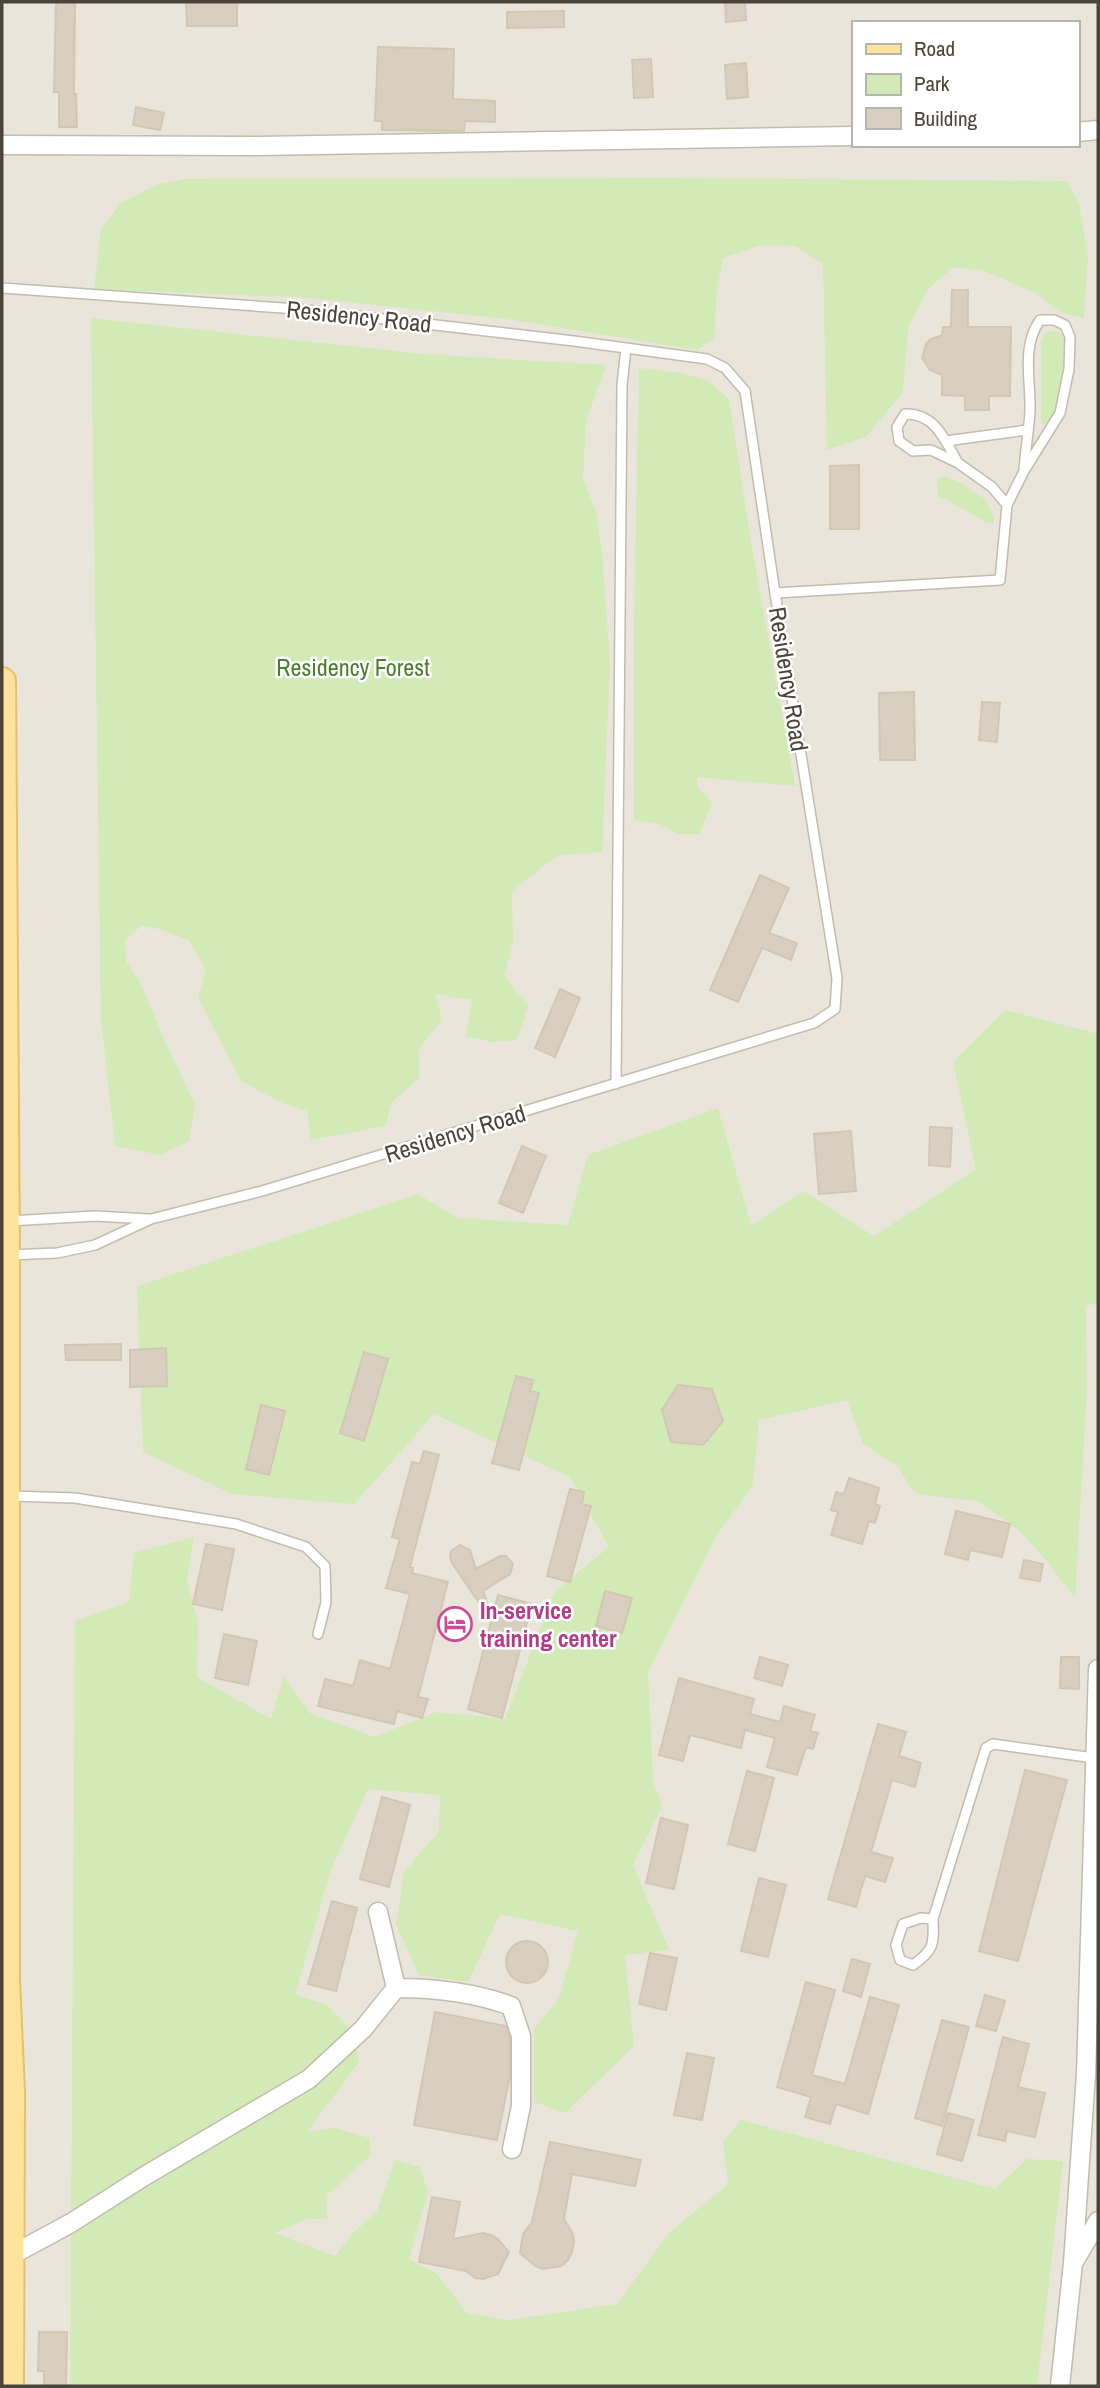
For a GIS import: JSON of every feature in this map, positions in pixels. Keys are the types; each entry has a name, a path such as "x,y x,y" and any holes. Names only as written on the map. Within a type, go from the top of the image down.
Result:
{"main road":[{"path":"2,681 6,1221 4,1980 11,2092 10,2386"}],"street":[{"path":"1079,132 1098,130"},
{"path":"2,145 258,146 852,136"},
{"path":"1060,2386 1092,2075 1094,1758 1098,1669"},
{"path":"377,1912 396,1988"},
{"path":"396,1988 438,1988 487,1997 511,2006 521,2036 521,2106 512,2149"},
{"path":"10,2256 71,2223 309,2079 363,2029 396,1988"},
{"path":"1073,2263 1098,2221"}],"lane":[{"name":"Residency Road","path":"2,288 296,309 707,359 725,368 745,391 837,978 835,1009 814,1023 261,1191 151,1219 95,1245 57,1253 6,1255"},
{"path":"775,593 1000,580 1007,505 1024,471 1060,413 1069,369 1070,337 1065,325 1054,320 1040,320 1031,332 1028,366 1030,412 1024,471"},
{"path":"616,1084 622,384 626,348"},
{"path":"958,463 934,424 918,414 905,414 897,427 899,441 913,451 931,450 958,463 992,486 1007,505"},
{"path":"946,441 1027,430"},
{"name":"Residency Road","path":"6,1221 95,1216 151,1219"},
{"path":"5,1496 75,1499 236,1524 306,1547 325,1566 326,1602 318,1634"},
{"path":"933,1919 921,1918 903,1924 896,1945 900,1960 913,1965 928,1954 933,1937 933,1919 986,1748 993,1744 1094,1758"}],"shaded area":[{"path":"2,2 1098,2 1098,2386 2,2386"}],"green space":[{"path":"185,179 1067,181 1079,204 1088,257 1084,318 1061,313 1036,293 981,270 953,267 928,289 908,327 903,392 866,437 827,450 823,264 796,246 762,245 723,258 717,289 714,338 698,350 506,319 312,298 94,289 101,229 121,203 156,185"},
{"name":"Residency Forest","path":"91,318 422,354 606,365 586,421 583,479 596,512 602,552 610,663 602,852 558,855 512,891 513,943 504,975 529,1004 517,1040 491,1042 466,1036 472,1000 436,994 442,1020 418,1050 420,1077 392,1102 385,1126 311,1140 307,1111 282,1103 241,1081 198,998 206,970 189,940 159,929 141,926 125,940 126,961 141,984 195,1104 189,1141 160,1155 115,1146 101,1020"},
{"path":"1050,331 1059,332 1065,339 1063,371 1057,404 1048,423 1043,424 1041,342 1044,334"},
{"path":"639,368 680,373 707,380 729,399 750,536 795,786 697,777 697,787 712,802 699,834 678,834 660,824 634,820 634,618"},
{"path":"944,476 959,482 985,499 995,519 993,523 987,523 938,497 937,479"},
{"path":"1005,1010 1098,1034 1098,1303 1086,1306 1087,1390 1075,1598 1019,1530 977,1501 917,1494 899,1468 863,1444 847,1400 759,1420 753,1485 715,1538 648,1672 653,1781 662,1806 633,1865 669,1950 625,1955 634,2046 565,2113 534,2102 534,2029 559,1998 578,1931 500,1914 468,1982 419,1975 396,1925 404,1872 439,1831 440,1795 368,1789 331,1869 295,1995 327,2005 355,2033 359,2062 307,2132 335,2128 369,2138 371,2155 327,2195 327,2219 307,2219 275,2233 335,2256 352,2234 377,2211 395,2160 420,2167 428,2193 409,2259 437,2274 467,2313 509,2320 617,2304 669,2233 728,2184 723,2142 741,2120 995,2189 1027,2159 1063,2161 1037,2386 70,2386 75,1621 129,1602 134,1553 194,1537 187,1580 198,1622 197,1677 271,1719 284,1677 311,1714 375,1737 436,1712 505,1719 555,1591 609,1547 570,1477 434,1414 354,1504 232,1494 143,1452 137,1286 418,1194 457,1218 568,1225 588,1155 718,1108 751,1226 803,1191 874,1236 976,1169 953,1062"}],"building":[{"path":"56,2 75,2 74,94 77,127 59,127 59,92 54,92"},
{"path":"186,2 237,2 237,26 187,26"},
{"path":"725,2 745,2 746,20 726,22"},
{"path":"564,11 564,27 507,28 507,12"},
{"path":"378,47 454,49 453,99 495,101 495,122 465,121 464,131 382,130 382,121 375,121"},
{"path":"651,59 653,97 634,98 632,60"},
{"path":"746,63 748,97 727,99 725,65"},
{"path":"136,107 164,113 160,130 133,125"},
{"path":"952,290 968,290 968,327 1011,327 1010,396 989,396 989,410 965,410 965,396 942,395 942,375 930,370 922,358 926,344 942,335 943,327 951,327"},
{"path":"859,465 859,529 830,529 830,466"},
{"path":"914,692 915,760 880,760 879,693"},
{"path":"982,702 1000,703 997,742 979,740"},
{"path":"760,875 789,888 769,933 797,943 791,960 762,948 738,1002 710,990"},
{"path":"560,989 580,998 555,1057 535,1048"},
{"path":"930,1127 952,1128 950,1167 929,1165"},
{"path":"851,1131 856,1191 819,1194 814,1134"},
{"path":"522,1146 546,1156 523,1213 499,1203"},
{"path":"121,1344 121,1360 66,1360 65,1345"},
{"path":"166,1348 167,1386 130,1387 130,1350"},
{"path":"364,1352 388,1359 364,1441 340,1433"},
{"path":"516,1376 533,1380 530,1391 539,1393 519,1470 492,1463"},
{"path":"678,1385 712,1389 723,1421 703,1445 671,1442 662,1410"},
{"path":"261,1405 285,1411 269,1475 246,1469"},
{"path":"424,1451 439,1455 410,1567 413,1568 412,1573 448,1582 418,1697 428,1699 422,1718 397,1711 394,1724 318,1706 325,1679 353,1686 360,1660 390,1669 410,1594 386,1588 400,1539 392,1537 412,1462 420,1464"},
{"path":"849,1478 879,1488 875,1504 880,1506 875,1523 869,1521 862,1544 831,1535 838,1512 831,1510 836,1492 844,1494"},
{"path":"570,1489 584,1492 582,1504 591,1506 570,1582 547,1576"},
{"path":"956,1511 1010,1524 1002,1557 970,1550 968,1560 945,1554"},
{"path":"206,1544 234,1549 222,1610 193,1604"},
{"path":"460,1545 470,1550 476,1569 500,1556 506,1556 513,1564 510,1574 483,1591 490,1611 486,1613 452,1563 451,1551"},
{"path":"1024,1560 1043,1564 1040,1581 1020,1578"},
{"path":"605,1591 632,1598 622,1633 596,1626"},
{"path":"498,1595 532,1604 502,1718 468,1709"},
{"path":"224,1634 257,1641 248,1685 215,1678"},
{"path":"760,1657 788,1665 782,1686 754,1678"},
{"path":"1061,1657 1079,1657 1079,1689 1060,1688"},
{"path":"679,1678 754,1699 750,1714 780,1722 784,1706 815,1715 810,1731 818,1733 813,1749 806,1747 797,1775 767,1767 775,1738 745,1730 741,1748 690,1735 683,1761 659,1755"},
{"path":"878,1724 906,1732 899,1756 921,1763 915,1787 892,1780 871,1852 893,1858 885,1882 865,1876 856,1907 828,1899"},
{"path":"1025,1770 1067,1780 1018,1961 979,1951"},
{"path":"747,1771 774,1778 755,1851 728,1844"},
{"path":"382,1797 410,1805 389,1887 360,1879"},
{"path":"661,1818 688,1825 674,1889 646,1883"},
{"path":"759,1878 786,1885 768,1957 741,1951"},
{"path":"332,1901 357,1908 336,1991 308,1984"},
{"path":"527,1941 542,1947 548,1962 542,1977 527,1983 512,1977 506,1962 512,1947"},
{"path":"650,1953 677,1958 666,2010 639,2004"},
{"path":"852,1959 870,1964 861,1997 843,1991"},
{"path":"806,1982 835,1990 812,2075 845,2084 870,1997 899,2005 868,2114 836,2104 830,2124 805,2117 811,2097 777,2087"},
{"path":"985,1995 1005,2001 996,2031 976,2026"},
{"path":"435,2012 506,2026 510,2038 510,2075 497,2140 414,2125"},
{"path":"942,2020 969,2027 942,2126 915,2118"},
{"path":"1003,2037 1029,2044 1018,2087 1045,2093 1035,2137 1007,2131 1005,2141 978,2135"},
{"path":"687,2053 714,2058 702,2120 674,2115"},
{"path":"948,2113 974,2120 962,2161 937,2154"},
{"path":"550,2142 641,2160 635,2186 572,2174 564,2219 573,2234 572,2252 561,2266 543,2269 535,2266 520,2253 523,2234 532,2222"},
{"path":"432,2197 460,2202 453,2239 483,2233 498,2239 509,2252 498,2274 483,2279 475,2278 466,2271 419,2262"},
{"path":"39,2332 67,2332 66,2386 44,2386 44,2371 38,2371"}],"place":[{"name":"In-service training center","path":"455,1624"}]}
